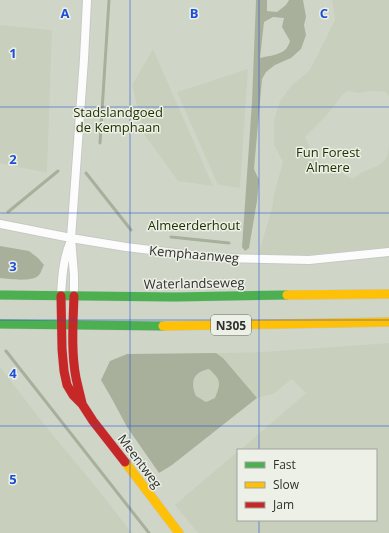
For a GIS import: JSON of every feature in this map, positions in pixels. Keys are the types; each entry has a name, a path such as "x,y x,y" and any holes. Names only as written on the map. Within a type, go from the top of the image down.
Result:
{"main road":[{"name":"Waterlandseweg","path":"0,295 175,297 389,294"},
{"name":"Meentweg","path":"62,296 61,325 64,370 67,385 73,395 82,404 93,421 179,533"},
{"name":"Meentweg","path":"74,296 73,326 76,377 82,404"},
{"name":"N305","path":"0,324 174,326 389,322"}],"street":[{"path":"74,296 71,238 87,0"},
{"name":"Kemphaanweg","path":"0,224 126,247 216,258 309,260 389,252"},
{"path":"62,296 62,275 64,262 71,238"}],"green space":[{"name":"Almeerderhout","path":"0,0 389,0 389,533 0,533"}],"shaded area":[{"path":"256,0 267,0 267,11 277,12 286,5 289,0 303,0 306,17 304,25 306,35 301,49 291,58 275,65 266,72 262,79 254,169 259,180 257,201 249,248 245,251 242,247 252,102","holes":["273,17 284,18 282,27 290,41 287,47 280,53 260,58 264,22"]},
{"name":"Fun Forest Almere","path":"332,0 389,0 389,97 386,92 372,91 358,93 348,91 343,94 327,115 305,137 315,159 353,179 362,172 378,166 384,161 388,154 389,145 389,249 324,254 260,256 260,249 283,162 274,145 274,120 280,101 292,85 310,70 335,20"},
{"path":"0,25 52,30 47,173 0,163"},
{"path":"153,49 213,186 178,181 144,134 132,85"},
{"path":"248,69 240,188 218,185 177,92"},
{"path":"0,246 29,251 44,265 40,274 35,278 25,280 0,278"},
{"path":"389,343 389,533 198,533 175,505 237,452 237,521 377,521 377,449 241,449 306,393 292,379 273,394 257,398 223,358 216,353 262,352"},
{"path":"216,353 223,358 257,398 172,465 159,473 127,427 101,380 110,361 127,354","holes":["209,369 218,379 219,385 215,398 206,402 196,396 193,382 196,375"]},
{"path":"0,367 44,424 132,533 0,533"},
{"path":"209,369 216,376 218,389 215,398 206,402 196,396 193,382 196,375"}],"waterway":[{"path":"100,143 109,0"},
{"path":"8,212 58,171"},
{"path":"86,173 131,230"},
{"path":"171,237 229,243"},
{"path":"6,351 149,533"}],"traffic: fast":[{"path":"0,295 175,297 287,295"},
{"path":"0,324 163,326"}],"traffic: slow":[{"path":"287,295 389,294"},
{"path":"163,326 389,322"},
{"path":"125,462 179,533"}],"traffic: jam":[{"path":"61,296 62,349 67,385 73,395 82,404 93,421 125,462"},
{"path":"74,296 73,358 82,403"}],"park label":[{"name":"Stadslandgoed de Kemphaan","path":"118,120"}]}
